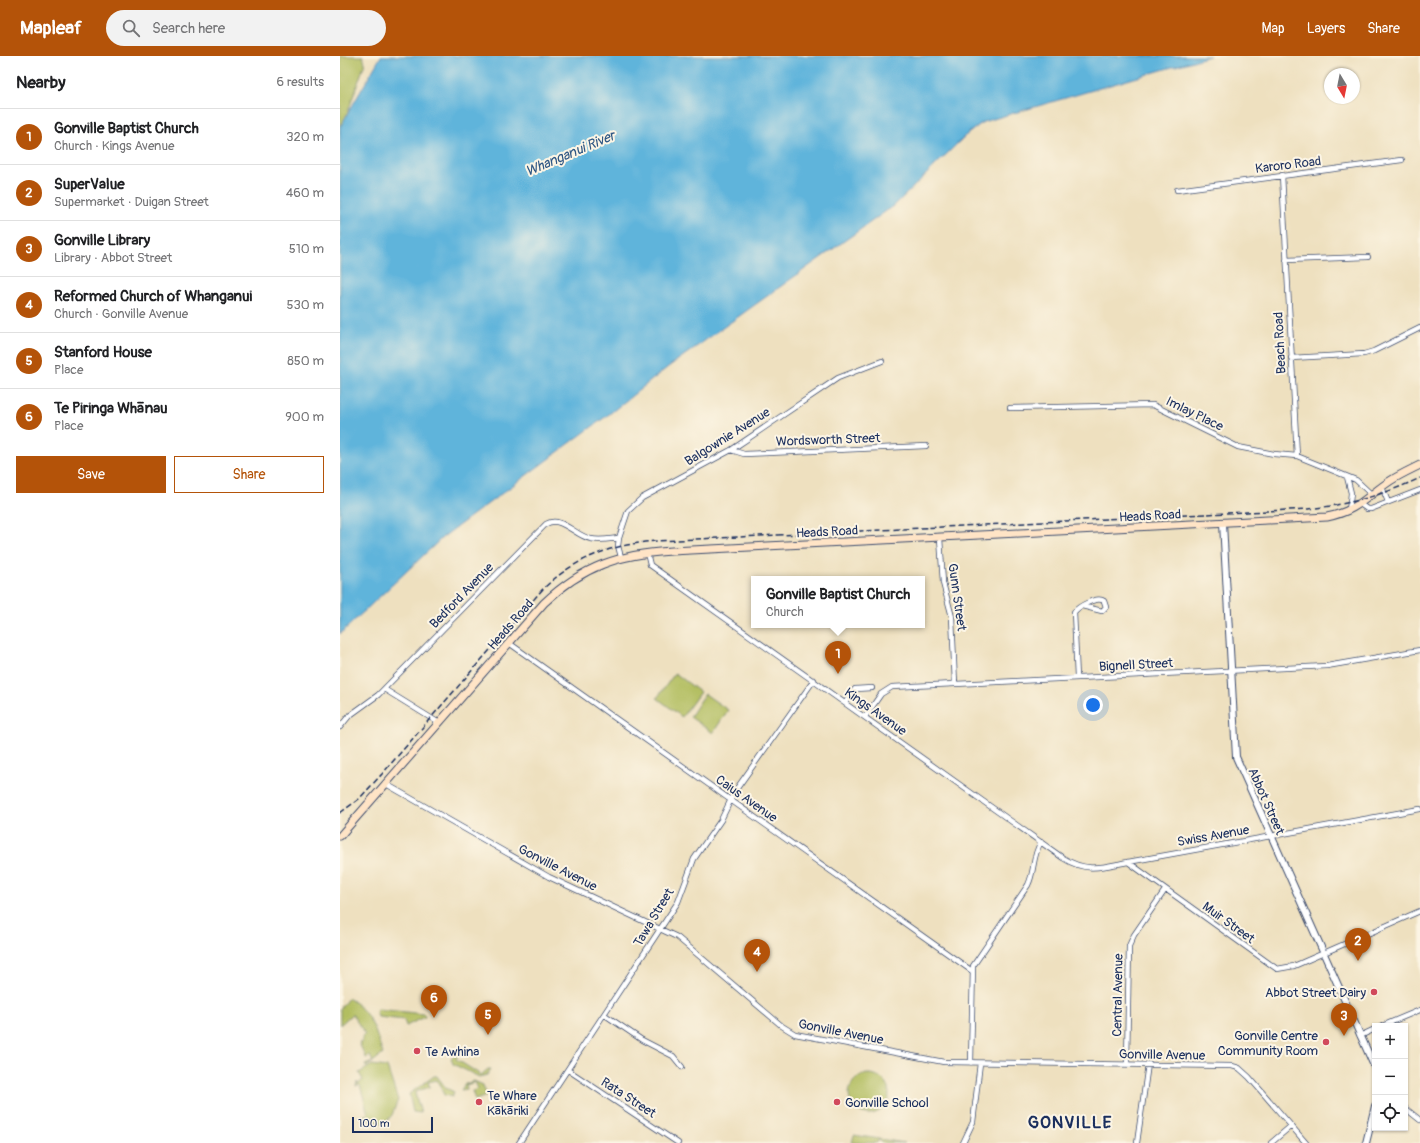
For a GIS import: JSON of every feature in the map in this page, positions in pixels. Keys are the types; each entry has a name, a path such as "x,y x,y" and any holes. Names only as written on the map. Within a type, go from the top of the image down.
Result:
{"main road":[{"name":"Heads Road","path":"340,836 544,603 568,583 589,569 621,557 647,552 1327,517 1349,510 1360,504 1382,487 1420,465"}],"street":[{"name":"Karoro Road","path":"1177,190 1402,160"},
{"name":"Beach Road","path":"1282,175 1297,456"},
{"path":"1286,260 1368,257"},
{"path":"1291,358 1364,354 1374,351 1420,328"},
{"name":"Balgownie Avenue","path":"621,557 618,546 618,538 628,511 642,498 731,450 838,378 882,361"},
{"name":"Imlay Place","path":"1010,408 1153,405 1238,446 1274,454 1297,456"},
{"name":"Wordsworth Street","path":"731,450 740,454 926,446"},
{"path":"1297,456 1356,480 1372,494"},
{"path":"1347,477 1351,493 1349,510"},
{"path":"1382,487 1388,502"},
{"path":"1360,504 1367,509 1420,490"},
{"name":"Bedford Avenue","path":"340,727 349,716 370,702 384,689 549,522 557,521 577,534 590,539 618,538"},
{"name":"Abbot Street","path":"1223,523 1236,757 1372,1062"},
{"name":"Gunn Street","path":"940,538 943,583 952,618 955,684"},
{"name":"Kings Avenue","path":"647,552 650,565 1041,842 1072,863 1081,867"},
{"path":"1077,678 1073,617 1074,612 1082,606"},
{"name":"Caius Avenue","path":"509,643 972,971"},
{"name":"Bignell Street","path":"865,717 881,694 892,687 1327,666 1404,654 1420,650"},
{"name":"Tawa Street","path":"519,1143 605,1015 678,902 694,859 721,820 730,800 742,781 814,680"},
{"path":"845,703 855,689 872,688"},
{"path":"384,689 439,723"},
{"name":"Gonville Avenue","path":"386,784 549,877 661,929 686,944 782,1026 795,1034 939,1061 980,1063 1224,1065 1239,1068 1249,1077 1306,1143"},
{"name":"Swiss Avenue","path":"1081,867 1093,868 1420,809"},
{"path":"971,1062 972,971 977,960 1028,885 1033,874 1035,852 1041,842"},
{"name":"Muir Street","path":"1128,862 1277,969 1294,966 1324,954"},
{"name":"Central Avenue","path":"1127,1064 1129,946 1134,935 1165,890"},
{"path":"1324,954 1420,911"},
{"path":"1389,1023 1420,1010"},
{"path":"605,1015 642,1040 673,1056 682,1066"},
{"path":"1360,1036 1372,1030"},
{"path":"963,1143 973,1122 980,1063"},
{"path":"1137,1143 1148,1064"},
{"name":"Rata Street","path":"568,1070 678,1143"},
{"path":"1408,1111 1420,1120"},
{"path":"1271,1143 1291,1126"},
{"path":"1366,1143 1372,1128"}],"green space":[{"path":"340,56 363,56 365,63 340,134"},
{"path":"675,673 700,692 682,717 657,698"},
{"path":"705,694 728,710 713,733 690,717"},
{"path":"348,998 362,1009 374,1029 383,1054 373,1062 370,1056 366,1058 359,1043 362,1042 362,1037 365,1034 352,1014 340,1025 340,1009"},
{"path":"378,1009 424,1014 425,1017 406,1026 404,1020 378,1017 376,1011"},
{"path":"456,1054 458,1055 456,1059 481,1075 488,1069 491,1069 487,1075 479,1077 453,1064 451,1058"},
{"path":"372,1065 387,1067 398,1100 392,1115 384,1124 359,1117 368,1114 360,1085 356,1086 357,1082 358,1084 363,1080 359,1073"},
{"path":"873,1074 880,1077 886,1083 889,1094 888,1102 880,1111 873,1114 865,1114 858,1111 850,1102 849,1090 852,1083 861,1075"},
{"path":"434,1076 437,1076 446,1088 454,1092 452,1097 444,1095 437,1080 428,1082 430,1087 415,1093 421,1113 413,1112 409,1094"},
{"path":"474,1081 483,1085 487,1096 475,1100 472,1091 478,1089 475,1082 466,1085 467,1089 461,1090 465,1084"},
{"path":"854,1135 905,1143 881,1143 881,1141 878,1140 877,1143 852,1143"}],"water":[{"name":"Whanganui River","path":"381,56 1210,56 983,122 965,136 896,204 668,367 608,415 443,537 340,634 340,127"}],"railway":[{"path":"340,813 359,799 382,774 542,590 567,569 581,561 610,549 625,545 657,541 1308,509 1351,502 1379,494 1420,478"}],"place":[{"name":"Gonville Baptist Church","path":"838,674"},
{"name":"SuperValue","path":"1358,961"},
{"name":"Reformed Church of Whanganui","path":"757,972"},
{"name":"Abbot Street Dairy","path":"1374,992"},
{"name":"Te Piringa Whānau","path":"434,1018"},
{"name":"Stanford House","path":"488,1035"},
{"name":"Gonville Library","path":"1344,1036"},
{"name":"Gonville Centre Community Room","path":"1326,1042"},
{"name":"Te Awhina","path":"417,1051"},
{"name":"Te Whare Kākāriki","path":"479,1102"},
{"name":"Gonville School","path":"837,1102"}],"district":[{"name":"GONVILLE","path":"1070,1122"}]}
